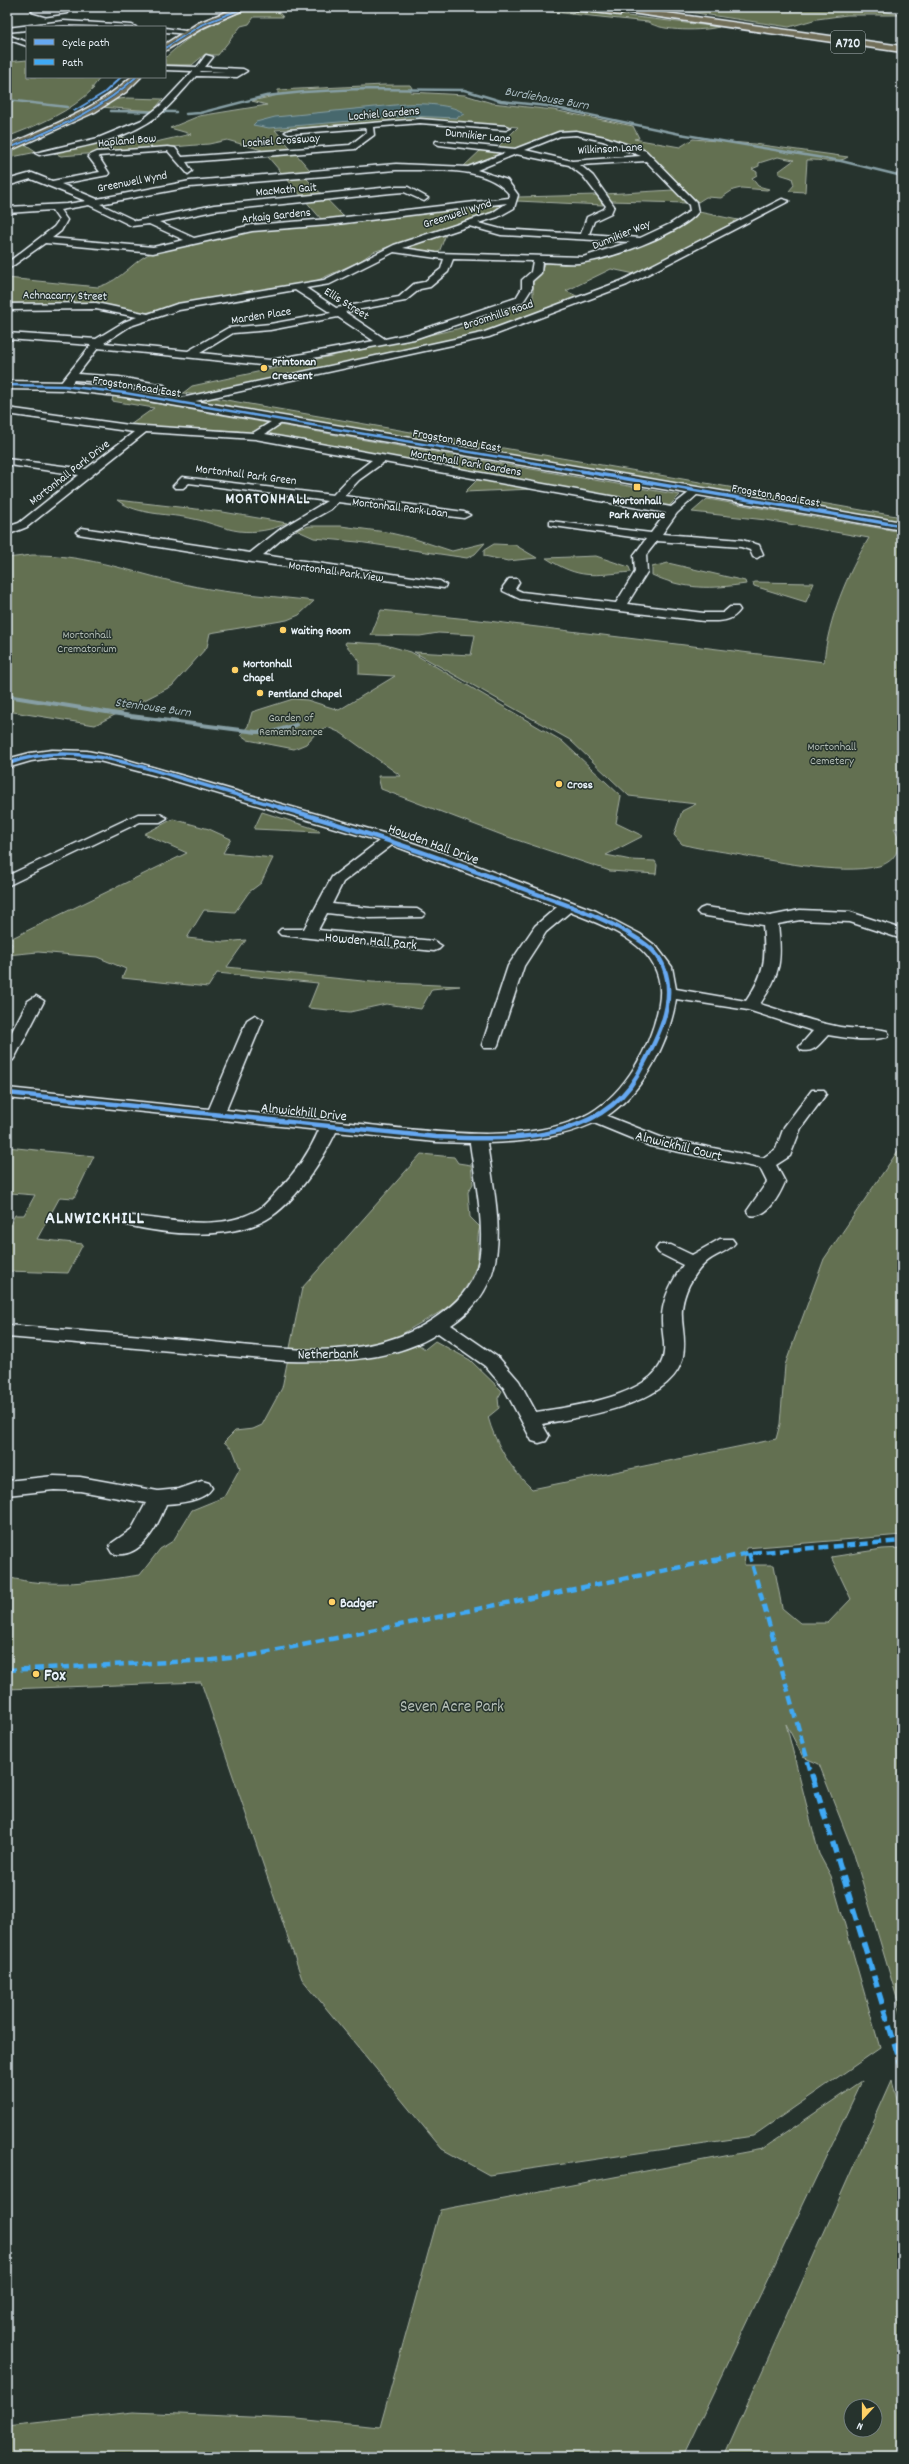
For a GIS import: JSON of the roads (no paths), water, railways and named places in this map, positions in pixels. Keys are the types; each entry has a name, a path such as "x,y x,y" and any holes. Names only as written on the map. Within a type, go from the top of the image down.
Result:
{"main road":[{"path":"166,37 176,31 229,7"},
{"path":"166,47 188,32 246,7"},
{"path":"575,7 794,34"},
{"name":"A720","path":"606,7 902,49"},
{"name":"A720","path":"631,7 902,46"},
{"path":"645,7 841,37"},
{"path":"7,141 79,108 104,93 120,78"},
{"path":"7,149 95,107 117,94 135,78"},
{"name":"Frogston Road East","path":"7,385 67,382 279,420 902,526"}],"street":[{"path":"34,11 46,14 76,14"},
{"path":"102,24 115,17"},
{"path":"34,26 47,24 102,24 122,26"},
{"path":"7,30 26,27"},
{"path":"166,30 188,32"},
{"path":"7,37 26,45"},
{"path":"15,48 26,45"},
{"path":"39,153 113,134 140,124 158,112 209,56"},
{"path":"166,68 236,75 243,71 196,71"},
{"name":"Lochiel Gardens","path":"289,132 368,127 413,121 506,128"},
{"name":"Dunnikier Lane","path":"454,124 436,142 436,146 516,151 572,163"},
{"name":"Lochiel Crossway","path":"181,160 352,147 371,133 368,127"},
{"name":"Dunnikier Way","path":"393,249 450,256 518,259 591,259 639,241 682,222 694,212 693,204 650,158 643,153 606,139 567,133 516,151"},
{"name":"Hapland Bow","path":"55,183 105,173 92,156 97,154 168,149 172,150 181,160 193,184 214,208"},
{"path":"469,170 516,151"},
{"path":"416,166 422,158"},
{"name":"Wilkinson Lane","path":"572,163 650,158"},
{"path":"572,163 582,169 610,206 608,211 590,218 584,236"},
{"name":"Greenwell Wynd","path":"7,210 55,209 193,184 416,166 469,170 504,182 514,195 514,200 511,206 495,215 393,249 336,278 297,287 192,304 145,316 117,329 97,343 67,382"},
{"name":"MacMath Gait","path":"7,183 32,176 55,183 135,224 214,208 391,190 405,190 424,198"},
{"name":"Arkaig Gardens","path":"42,240 148,250 252,228 329,222 514,200"},
{"name":"Broomhills Road","path":"177,402 485,335 624,283 786,201"},
{"path":"7,267 61,225 62,216 55,209"},
{"path":"150,221 192,241"},
{"path":"470,224 501,232 584,236 639,241"},
{"path":"518,259 527,233"},
{"name":"Marden Place","path":"190,355 232,330 270,327 402,299 417,286 427,285 446,270 450,256"},
{"path":"7,336 97,343 270,364 417,335 520,300 527,288 527,280 536,274 538,259"},
{"name":"Ellis Street","path":"297,287 383,342"},
{"name":"Achnacarry Street","path":"7,307 96,306 145,316"},
{"path":"67,382 113,380 160,387"},
{"name":"Mortonhall Park Gardens","path":"7,411 144,429 255,436 380,460 673,512"},
{"path":"255,436 279,420"},
{"name":"Mortonhall Park Drive","path":"7,531 23,525 144,429"},
{"path":"252,558 286,530 321,511 336,499 355,478 380,460"},
{"path":"9,462 88,473"},
{"name":"Mortonhall Park Green","path":"178,486 186,479 336,499"},
{"path":"619,607 641,572 640,555 652,537 673,512 695,491"},
{"name":"Mortonhall Park Loan","path":"336,499 464,515"},
{"path":"554,523 696,542 742,544 755,548 757,554"},
{"path":"101,534 111,525"},
{"name":"Mortonhall Park View","path":"82,532 252,558 424,578 440,585"},
{"path":"513,582 509,587 513,593 619,607 718,618 732,614 734,610"},
{"name":"Howden Hall Drive","path":"7,764 25,757 48,753 99,757 390,840 566,906 625,931 646,945 664,966 670,993"},
{"path":"122,811 138,818 160,818"},
{"path":"7,882 138,818"},
{"name":"Howden Hall Park","path":"309,934 337,880 390,840"},
{"path":"490,1045 516,966 540,929 566,906"},
{"name":"Howden Hall Park","path":"323,908 370,913 417,914"},
{"path":"705,912 770,921 800,915 842,917 880,925 902,934"},
{"path":"750,1006 772,972 775,960 770,921"},
{"name":"Howden Hall Park","path":"286,932 434,946"},
{"path":"595,1117 617,1102 629,1087 658,1030 670,993 750,1006 824,1029 853,1034 881,1034"},
{"path":"7,1057 36,1001"},
{"path":"216,1113 256,1020"},
{"path":"807,1047 824,1029"},
{"name":"Alnwickhill Drive","path":"7,1093 216,1113 330,1126 478,1139 546,1133 595,1117"},
{"path":"756,1211 772,1191 776,1182 766,1164 784,1152 793,1127 818,1094"},
{"name":"Alnwickhill Court","path":"595,1117 617,1128 692,1151 766,1164"},
{"path":"133,1221 204,1228 238,1224 254,1219 266,1212 311,1165 330,1126"},
{"name":"Netherbank","path":"7,1331 327,1356 380,1350 413,1339 439,1325 464,1306 486,1270 489,1244 478,1139"},
{"path":"531,1419 587,1410 614,1402 640,1392 661,1378 670,1367 673,1357 675,1334 671,1320 672,1308 681,1282 694,1263 726,1243"},
{"path":"665,1249 694,1263"},
{"path":"439,1325 492,1362 512,1385 539,1436"},
{"path":"7,1488 54,1483 74,1484 158,1498 182,1496 202,1488"},
{"path":"119,1548 130,1544 139,1537 158,1498"}],"water":[{"path":"405,104 445,106 453,108 464,114 456,118 411,116 269,128 253,125 256,122 275,117"}],"waterway":[{"name":"Burdiehouse Burn","path":"186,114 200,113 266,96 304,92 358,89 464,90 501,101 547,106 680,134 841,161 902,176"},
{"name":"Burdiehouse Burn","path":"7,100 67,107"},
{"name":"Burdiehouse Burn","path":"111,111 176,112"},
{"name":"Stenhouse Burn","path":"7,696 131,716 256,732 272,732 296,725"}],"place":[{"name":"Printonan Crescent","path":"264,368"},
{"name":"Mortonhall Park Avenue","path":"637,487"},
{"name":"Waiting Room","path":"283,630"},
{"name":"Mortonhall Chapel","path":"235,670"},
{"name":"Pentland Chapel","path":"260,693"},
{"name":"Cross","path":"559,784"},
{"name":"Badger","path":"332,1602"},
{"name":"Fox","path":"36,1674"}],"district":[{"name":"MORTONHALL","path":"268,498"},
{"name":"ALNWICKHILL","path":"95,1217"}],"park label":[{"name":"Mortonhall Crematorium","path":"87,641"},
{"name":"Garden of Remembrance","path":"291,724"},
{"name":"Mortonhall Cemetery","path":"832,753"},
{"name":"Seven Acre Park","path":"452,1705"}]}
